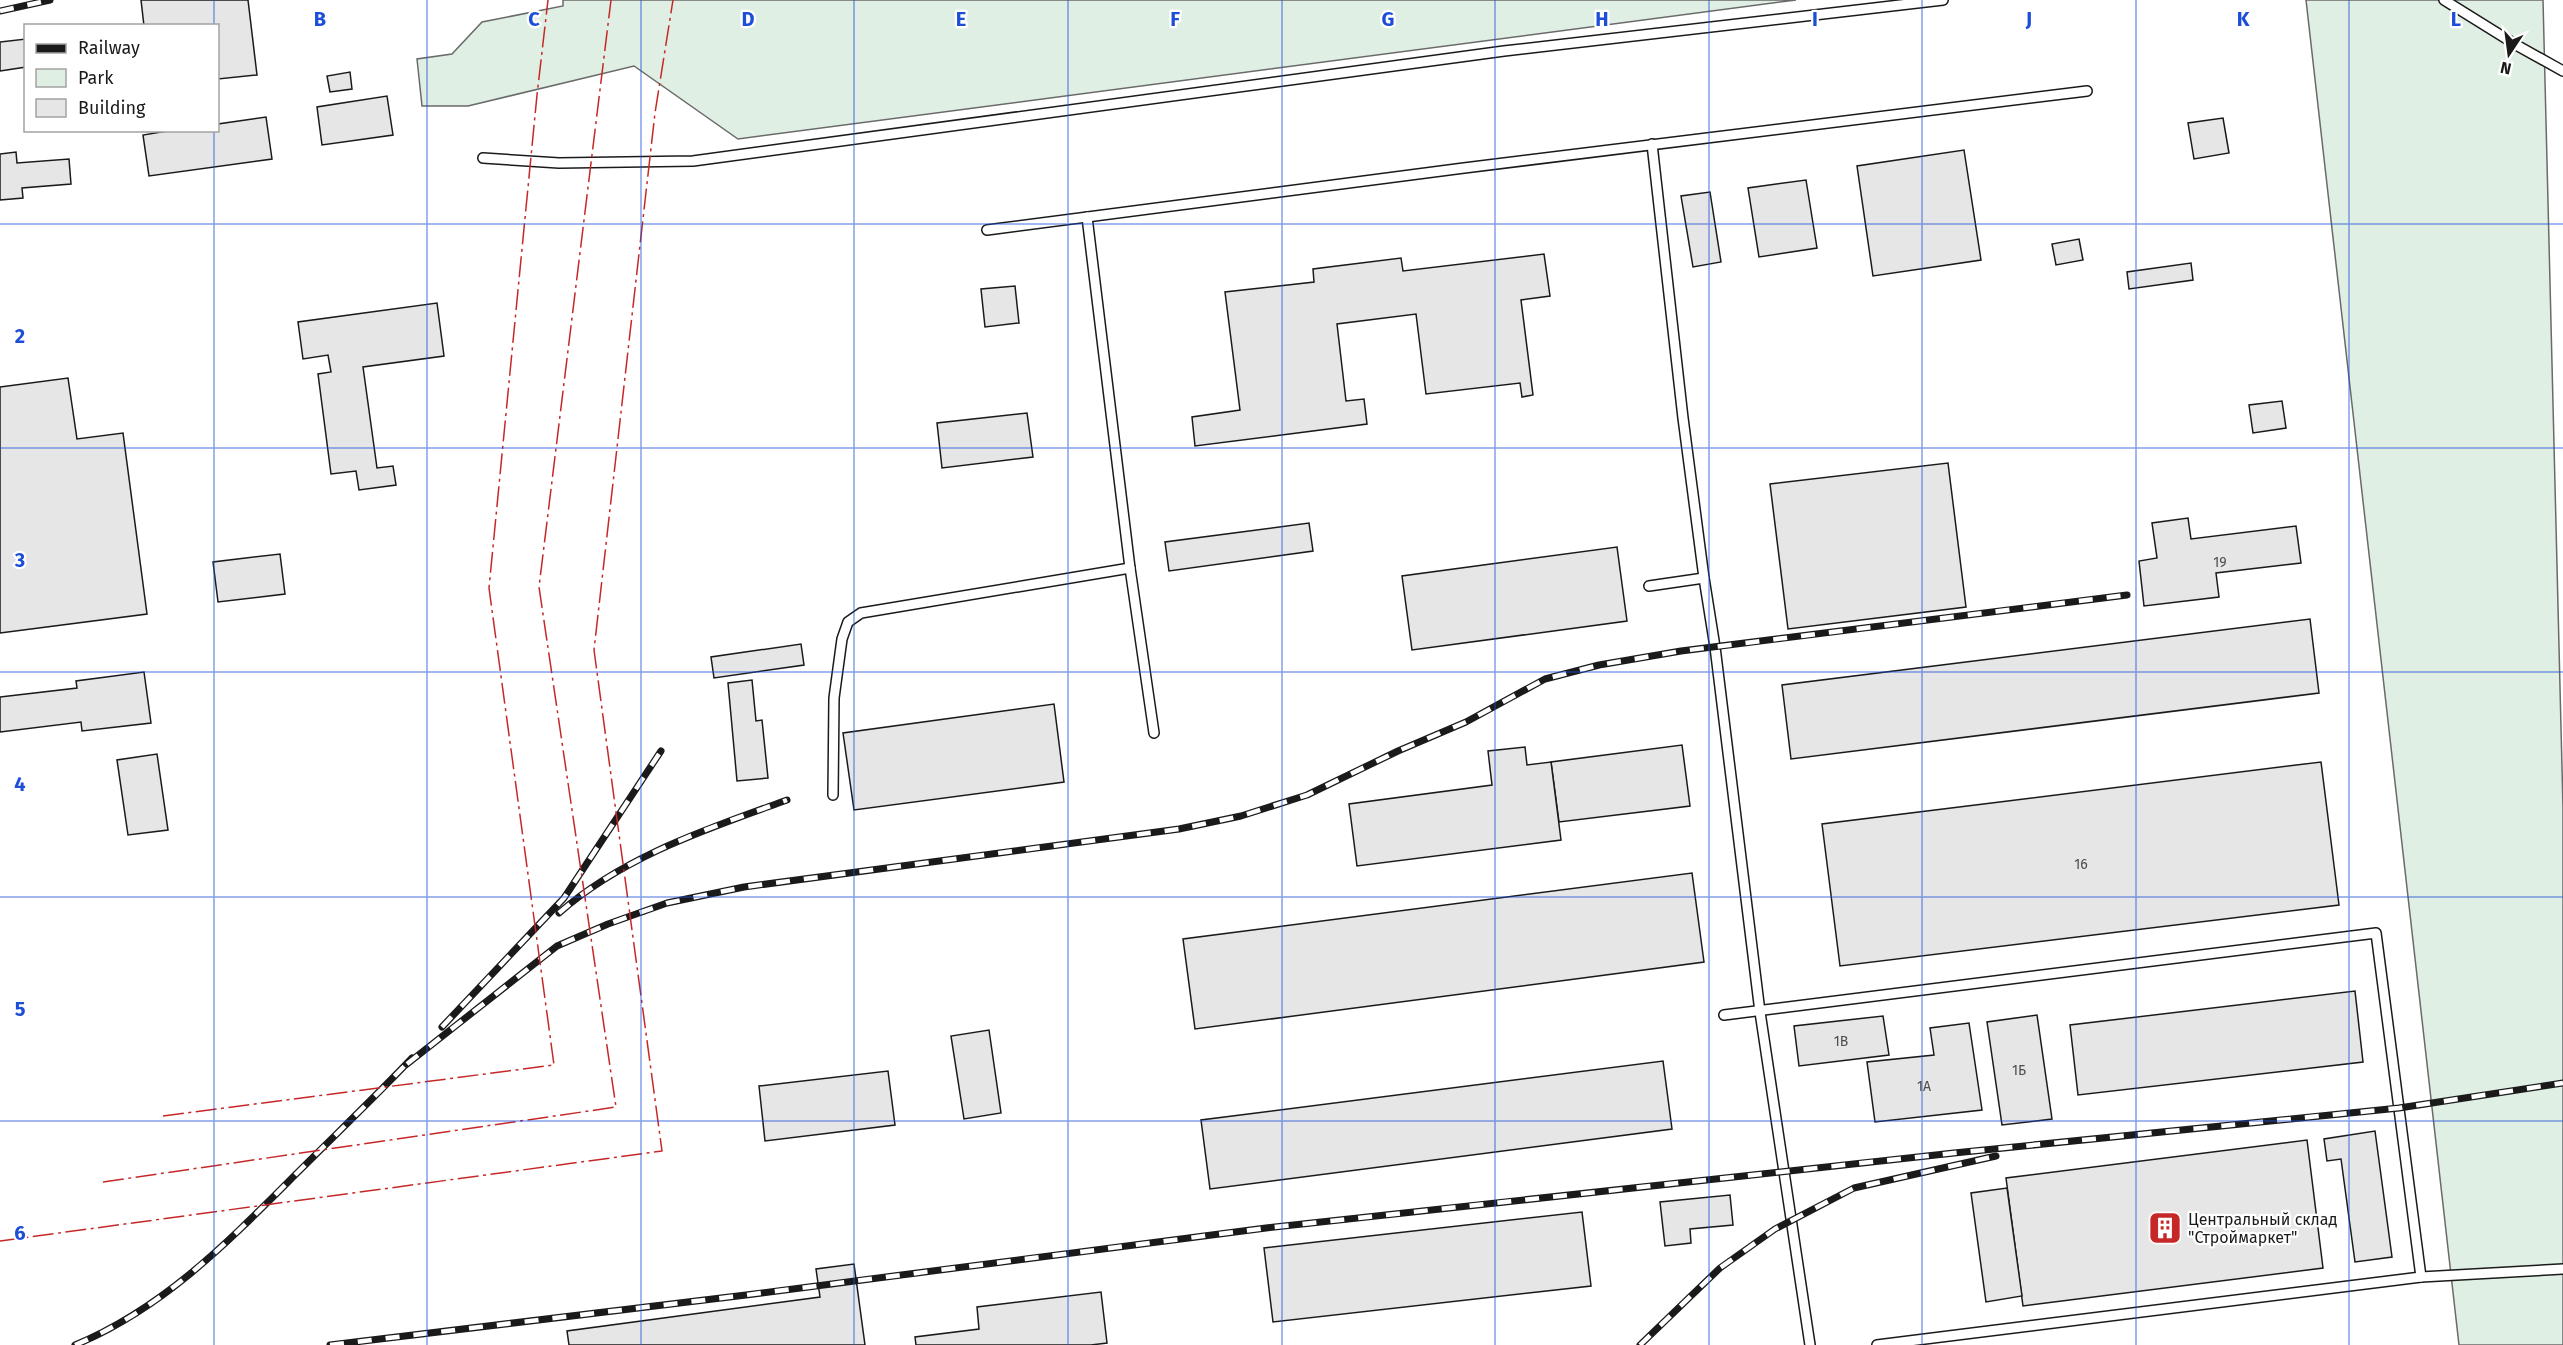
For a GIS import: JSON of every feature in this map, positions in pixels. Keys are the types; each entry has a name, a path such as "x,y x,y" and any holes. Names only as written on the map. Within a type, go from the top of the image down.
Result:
{"lane":[{"path":"483,158 559,163 693,161 1504,51 1943,0"},
{"path":"2444,0 2563,71"},
{"path":"987,230 1652,144 2087,92"},
{"path":"1652,144 1704,578 1715,647 1760,1012 1810,1345"},
{"path":"1087,217 1130,568 1154,733"},
{"path":"833,795 834,698 842,639 848,622 861,613 1130,568"},
{"path":"1649,586 1704,578"},
{"path":"1724,1015 2376,933 2421,1277"},
{"path":"1877,1345 2421,1277 2563,1269"}],"green space":[{"path":"563,0 1796,0 738,139 634,66 468,106 422,106 417,59 452,54 482,22 563,6"},
{"path":"2306,0 2543,0 2563,808 2563,1345 2459,1345"}],"building":[{"path":"141,0 248,0 257,75 219,79 219,24 144,24"},
{"path":"24,39 24,67 0,71 0,42"},
{"path":"350,72 352,89 330,92 327,76"},
{"path":"387,96 393,135 322,145 317,107"},
{"path":"266,117 272,159 149,176 143,135 161,132 219,132 219,124"},
{"path":"2223,118 2229,153 2194,159 2188,123"},
{"path":"1964,150 1981,260 1873,276 1857,166"},
{"path":"16,152 17,163 69,159 71,184 22,188 23,198 0,200 0,154"},
{"path":"1806,180 1817,248 1759,257 1748,188"},
{"path":"1710,192 1721,262 1693,267 1681,196"},
{"path":"2079,239 2083,260 2056,265 2052,244"},
{"path":"1544,254 1550,296 1521,300 1533,395 1522,397 1520,383 1426,394 1416,314 1337,324 1346,401 1364,399 1367,424 1195,446 1192,417 1240,410 1225,292 1314,282 1313,269 1401,258 1403,271"},
{"path":"2191,263 2193,280 2129,289 2127,272"},
{"path":"1015,286 1019,323 985,327 981,289"},
{"path":"437,303 444,356 363,367 377,468 393,466 396,485 359,490 356,471 331,474 318,374 331,372 328,355 303,359 298,322"},
{"path":"68,378 77,439 123,433 147,614 0,633 0,387"},
{"path":"2282,401 2286,428 2253,433 2249,405"},
{"path":"1027,413 1033,457 942,468 937,423"},
{"path":"1948,463 1966,607 1788,629 1770,484"},
{"path":"2188,518 2191,539 2296,526 2301,563 2216,573 2219,597 2144,606 2139,561 2157,558 2152,523"},
{"path":"1309,523 1313,551 1169,571 1165,542"},
{"path":"1617,547 1627,621 1412,650 1402,576"},
{"path":"280,554 285,594 218,602 213,562"},
{"path":"2310,619 2319,693 1791,759 1782,685"},
{"path":"801,644 804,665 714,678 711,657"},
{"path":"144,672 151,723 82,731 81,722 0,732 0,697 77,688 76,681"},
{"path":"752,680 756,721 762,720 768,778 737,781 728,683"},
{"path":"1054,704 1064,782 854,810 843,733"},
{"path":"1682,745 1690,806 1559,822 1551,762"},
{"path":"1525,747 1527,765 1551,762 1561,840 1357,866 1349,804 1492,785 1488,751"},
{"path":"157,754 168,830 128,835 117,760"},
{"path":"2321,762 2339,905 1840,966 1822,824"},
{"path":"1692,873 1704,962 1195,1029 1183,939"},
{"path":"2355,991 2363,1062 2078,1095 2070,1025"},
{"path":"2037,1015 2052,1119 2002,1125 1987,1022"},
{"path":"1883,1016 1889,1055 1799,1066 1794,1026"},
{"path":"1969,1023 1982,1110 1875,1122 1867,1062 1934,1055 1930,1028"},
{"path":"989,1030 1001,1113 964,1119 951,1036"},
{"path":"1663,1061 1672,1129 1210,1189 1201,1120"},
{"path":"888,1071 895,1125 765,1141 759,1086"},
{"path":"2375,1131 2392,1257 2355,1262 2341,1159 2327,1161 2324,1139"},
{"name":"Центральный склад \"Строймаркет\"","path":"2307,1140 2323,1268 2023,1306 2006,1178"},
{"path":"2007,1188 2022,1296 1986,1302 1971,1193"},
{"path":"1730,1195 1733,1225 1690,1229 1691,1243 1665,1246 1660,1202"},
{"path":"1582,1212 1591,1286 1273,1322 1264,1248"},
{"path":"854,1264 865,1345 569,1345 567,1331 820,1297 816,1269"},
{"path":"1101,1292 1107,1343 1091,1345 916,1345 915,1337 979,1329 977,1307"}],"railway":[{"path":"0,11 50,0"},
{"path":"407,1064 557,946 608,924 667,903 744,887 1179,829 1241,816 1307,795 1398,751 1466,722 1545,679 1599,665 1681,651 2127,595"},
{"path":"442,1027 564,898 661,751"},
{"path":"559,913 611,875 667,846 787,800"},
{"path":"75,1345 138,1312 194,1271 246,1224 412,1058"},
{"path":"330,1345 746,1295 1266,1228 1954,1153 2399,1108 2563,1083"},
{"path":"1640,1345 1720,1268 1775,1229 1854,1188 1996,1156"}],"power":[{"path":"163,1116 554,1065 489,588 548,0"},
{"path":"103,1182 616,1107 539,587 611,0"},
{"path":"0,1241 662,1151 594,650 655,113 673,0"}],"place":[{"name":"Центральный склад \"Строймаркет\"","path":"2165,1228"}]}
